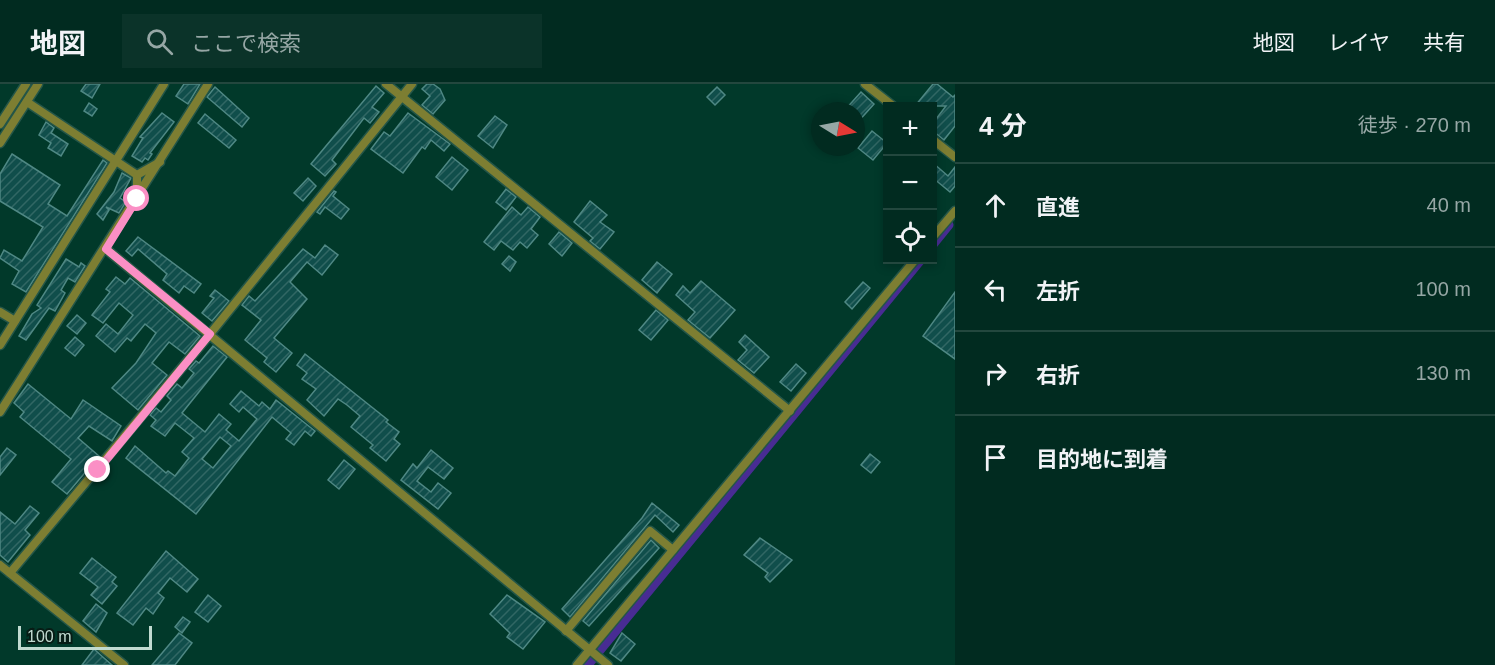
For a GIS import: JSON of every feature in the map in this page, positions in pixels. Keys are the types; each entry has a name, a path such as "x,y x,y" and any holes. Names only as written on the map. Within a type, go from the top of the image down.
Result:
{"street":[{"path":"0,124 26,84"},
{"path":"0,144 38,84"},
{"path":"0,345 164,84"},
{"path":"0,412 106,249 208,84"},
{"path":"386,84 790,411"},
{"path":"9,573 210,334 412,84"},
{"path":"865,84 888,102"},
{"path":"27,102 136,175"},
{"path":"937,142 955,157"},
{"path":"136,175 160,161"},
{"path":"136,175 137,199"},
{"path":"937,233 955,211"},
{"path":"106,249 608,665"},
{"path":"577,665 912,264"},
{"path":"0,312 15,321"},
{"path":"566,631 650,531 673,550"},
{"path":"0,565 124,665"}],"building":[{"path":"86,84 100,84 92,98 81,91"},
{"path":"184,84 200,84 188,104 176,96"},
{"path":"427,84 433,84 440,89 445,100 433,114 422,105 430,96 422,89"},
{"path":"933,84 937,84 953,97 955,95 955,126 944,140 937,134 937,118 946,106 937,106 937,102 918,102"},
{"path":"376,86 384,93 372,107 379,112 370,123 364,118 332,160 336,164 325,176 311,164"},
{"path":"215,87 249,118 242,127 207,97"},
{"path":"717,87 725,95 715,105 707,97"},
{"path":"861,92 874,104 865,114 865,102 852,102"},
{"path":"89,103 97,109 92,116 84,111"},
{"path":"162,113 174,122 150,153 152,154 148,160 145,158 142,162 132,156 143,138 140,137"},
{"path":"408,113 450,144 444,151 431,140 425,149 422,147 403,173 371,149 384,132 390,136"},
{"path":"205,114 236,140 229,148 198,123"},
{"path":"495,116 507,125 493,148 478,136"},
{"path":"46,122 54,128 51,133 68,144 61,156 48,148 51,143 39,135"},
{"path":"872,131 883,140 883,148 873,160 865,154 865,140"},
{"path":"12,154 60,185 48,204 67,216 103,160 107,163 26,292 12,284 19,271 0,258 4,250 22,261 43,227 0,201 0,174"},
{"path":"452,157 468,170 452,190 436,177"},
{"path":"937,166 948,176 955,167 955,186 950,192 937,181"},
{"path":"122,173 131,178 120,198 126,202 119,213 106,207 109,210 103,220 97,214 114,192"},
{"path":"308,178 316,186 303,201 294,193"},
{"path":"506,189 516,197 506,210 496,202"},
{"path":"334,191 336,192 333,196 349,209 341,219 325,207 320,214 317,212"},
{"path":"590,201 607,215 600,222 614,232 600,249 590,241 593,238 574,222"},
{"path":"512,207 521,215 528,207 540,217 531,229 538,235 527,248 520,242 513,250 501,241 494,250 484,242"},
{"path":"559,232 572,243 562,256 549,244"},
{"path":"138,237 201,284 194,293 184,286 179,293 163,280 167,274 138,249 132,256 126,251"},
{"path":"325,245 338,255 322,275 307,262 290,282 307,299 274,338 292,353 276,372 264,362 267,358 245,340 261,320 242,305 249,296 255,301 303,249 315,258"},
{"path":"509,256 516,262 510,271 502,264"},
{"path":"66,259 79,267 81,263 85,266 75,282 68,278 61,290 65,293 55,311 49,308 26,340 19,336 32,314 41,308 37,305"},
{"path":"657,262 672,274 657,293 642,280"},
{"path":"116,277 125,284 130,278 200,336 185,354 169,342 152,363 167,375 138,410 112,388 136,363 156,333 145,324 131,341 127,338 115,352 96,336 106,324 118,334 133,315 119,303 103,323 92,315 110,292 106,289"},
{"path":"701,281 735,310 710,338 688,320 695,312 676,295 683,286 690,293"},
{"path":"863,282 870,288 852,309 845,302"},
{"path":"215,290 229,301 212,321 202,313 214,298 210,296"},
{"path":"955,292 955,359 923,336"},
{"path":"656,310 668,320 651,340 639,330"},
{"path":"77,315 86,323 77,334 67,326"},
{"path":"745,335 769,357 754,373 738,360 747,350 739,342"},
{"path":"75,337 84,345 75,356 65,348"},
{"path":"213,346 227,357 182,413 205,432 219,414 231,424 226,430 239,441 257,419 243,407 239,412 230,404 241,391 259,406 262,402 270,409 276,400 315,431 311,436 305,431 294,445 286,439 291,433 272,417 196,514 126,458 135,446 166,473 168,471 175,476 189,458 182,452 194,438 175,423 165,436 151,426 156,420 150,415 156,408 161,412 171,400 167,396 177,384 182,388 194,373 189,369 196,361 199,363","holes":["220,437 231,446 213,468 202,459"]},
{"path":"305,354 388,420 386,422 399,432 394,439 400,444 386,461 370,448 373,445 351,427 360,416 347,405 338,399 324,416 307,400 316,389 302,379 307,373 297,365"},
{"path":"796,364 806,373 791,391 780,382"},
{"path":"28,384 71,419 83,400 121,426 112,441 89,426 78,438 99,456 67,494 52,482 71,459 20,417 24,412 14,403"},
{"path":"7,448 16,455 0,475 0,457"},
{"path":"431,450 453,468 444,479 428,467 417,481 431,492 438,483 451,493 438,509 401,480 413,464 417,468"},
{"path":"870,454 880,462 871,473 861,465"},
{"path":"344,460 355,469 339,489 328,480"},
{"path":"652,503 679,525 673,532 655,515 570,617 562,609 642,518"},
{"path":"30,506 39,513 25,530 30,535 8,562 0,555 0,512 15,524"},
{"path":"760,538 792,560 770,582 765,577 768,573 744,555"},
{"path":"651,540 659,548 589,626 583,621"},
{"path":"166,551 198,579 187,592 170,578 158,593 164,598 153,614 146,608 133,625 117,613"},
{"path":"92,558 116,577 112,582 117,586 102,604 91,595 98,587 80,573"},
{"path":"208,595 221,606 208,622 195,612"},
{"path":"507,595 545,622 523,649 507,637 510,633 490,614"},
{"path":"96,604 107,613 96,632 83,621"},
{"path":"183,617 190,622 182,633 175,627"},
{"path":"179,633 192,643 175,665 152,665"},
{"path":"622,633 635,644 621,661 610,653"},
{"path":"94,649 104,658 112,665 82,665"}],"waterway":[{"path":"937,240 949,225"},
{"path":"588,665 918,264"}],"route":[{"path":"98,470 210,334 106,249 137,199"}]}
